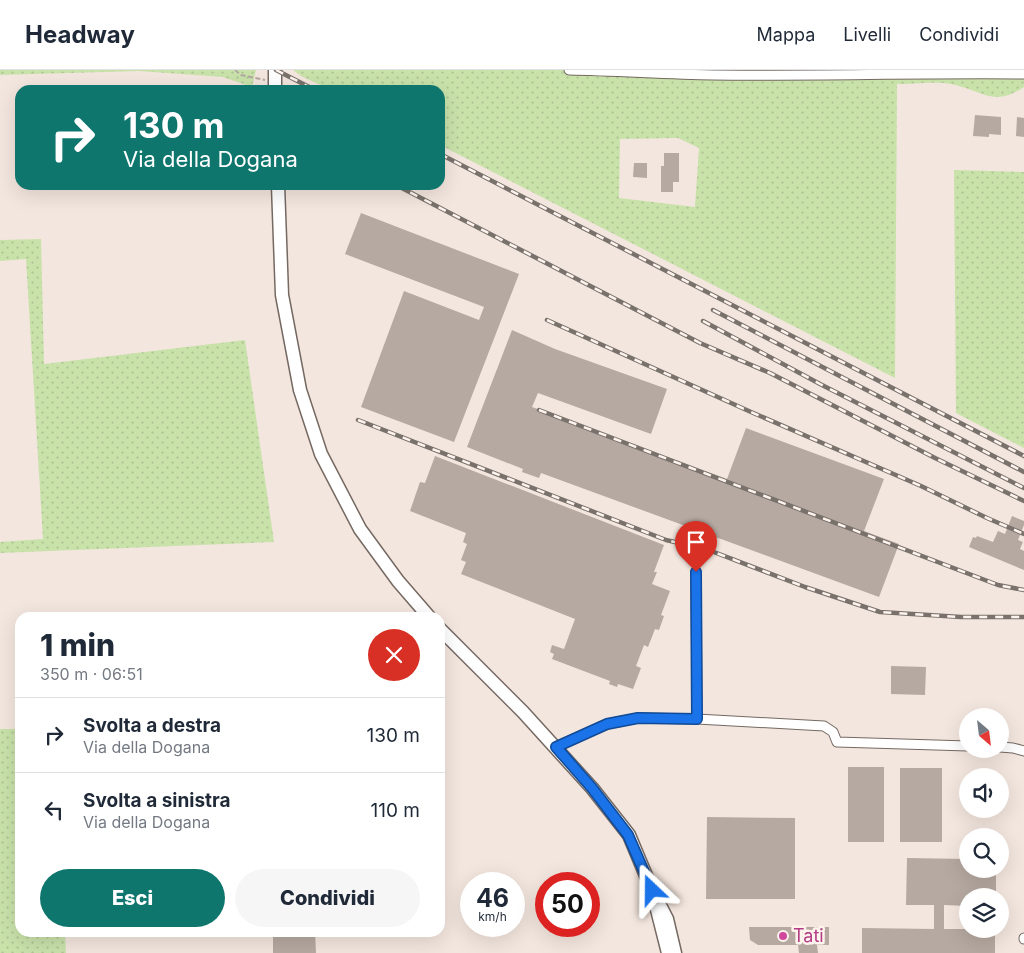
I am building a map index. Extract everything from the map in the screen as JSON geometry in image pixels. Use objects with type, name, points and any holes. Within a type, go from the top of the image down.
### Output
[{"type":"main road","points":[[278,190],[282,295],[300,390],[321,454],[360,528],[398,581],[425,612]]},
{"type":"main road","points":[[445,634],[556,747],[592,788],[628,835],[667,919],[676,953]]},
{"type":"main road","points":[[652,890],[668,953]]},
{"type":"street","points":[[569,70],[848,76],[936,73],[1024,74]]},
{"type":"street","points":[[696,572],[697,719]]},
{"type":"street","points":[[556,747],[607,724],[638,718],[697,719],[824,726],[833,732],[837,742],[959,746]]},
{"type":"street","points":[[1009,748],[1024,751]]},
{"type":"path","points":[[235,70],[241,75],[271,75]]},
{"type":"green space","points":[[0,70],[256,70],[252,85],[246,85],[223,77],[139,71],[0,75]]},
{"type":"green space","points":[[293,70],[1024,70],[1024,87],[1013,93],[995,97],[945,83],[897,84],[895,378],[445,148],[445,85],[320,85]],"holes":[[[678,138],[699,148],[695,207],[619,198],[620,139]]]},
{"type":"green space","points":[[954,170],[1024,172],[1024,448],[956,413]]},
{"type":"green space","points":[[41,239],[44,364],[245,340],[274,542],[0,553],[0,542],[43,539],[26,259],[0,261],[0,240]]},
{"type":"green space","points":[[0,729],[15,729],[15,937],[65,937],[66,953],[0,953]]},
{"type":"building","points":[[975,115],[1001,117],[1001,135],[989,134],[989,137],[973,136]]},
{"type":"building","points":[[1017,117],[1024,118],[1024,137],[1016,136]]},
{"type":"building","points":[[664,153],[679,153],[679,182],[673,182],[673,192],[661,192],[661,166],[664,166]]},
{"type":"building","points":[[634,163],[647,163],[647,178],[633,177]]},
{"type":"building","points":[[361,213],[519,274],[454,442],[361,407],[404,291],[479,320],[484,307],[345,254]]},
{"type":"building","points":[[512,330],[555,349],[667,389],[651,434],[538,393],[532,407],[727,479],[746,428],[884,479],[864,531],[899,544],[879,597],[541,473],[539,478],[522,472],[523,469],[467,447]]},
{"type":"building","points":[[435,456],[664,545],[654,572],[657,572],[652,584],[670,591],[661,615],[664,616],[659,630],[655,629],[648,647],[644,645],[636,666],[641,668],[633,689],[618,684],[617,687],[609,684],[610,681],[552,659],[554,654],[550,652],[552,645],[564,649],[575,619],[461,574],[466,562],[461,560],[467,544],[463,542],[466,533],[410,511],[420,482],[425,483]]},
{"type":"building","points":[[1012,516],[1024,521],[1018,540],[1023,542],[1020,549],[1024,551],[1024,570],[969,547],[973,537],[976,538],[977,536],[993,542],[998,531],[1005,534]]},
{"type":"building","points":[[891,666],[926,667],[925,695],[891,694]]},
{"type":"building","points":[[848,767],[884,767],[884,842],[848,842]]},
{"type":"building","points":[[900,768],[942,768],[942,842],[900,842]]},
{"type":"building","points":[[707,817],[795,818],[795,899],[706,899]]},
{"type":"building","points":[[907,858],[959,859],[959,878],[996,878],[996,888],[959,888],[959,906],[944,905],[944,929],[959,929],[959,938],[995,938],[995,953],[862,953],[862,928],[934,929],[934,905],[906,905]]},
{"type":"building","points":[[749,927],[829,927],[829,945],[817,945],[818,953],[799,953],[798,945],[758,945],[750,940]]},
{"type":"building","points":[[273,937],[315,937],[316,953],[273,953]]},
{"type":"railway","points":[[276,70],[305,85]]},
{"type":"railway","points":[[445,157],[1024,456]]},
{"type":"railway","points":[[406,190],[700,343],[770,373],[935,458],[1024,501]]},
{"type":"railway","points":[[713,310],[1024,472]]},
{"type":"railway","points":[[547,320],[921,486],[1024,534]]},
{"type":"railway","points":[[703,321],[820,384],[1024,488]]},
{"type":"railway","points":[[539,410],[998,585],[1024,590]]},
{"type":"railway","points":[[358,420],[666,540],[706,549],[805,587],[880,612],[961,617],[1024,617]]},
{"type":"place","name":"Tati","points":[[783,936]]},
{"type":"route","points":[[652,890],[628,835],[592,788],[556,747],[581,734],[607,724],[638,718],[697,719],[696,572]]}]
